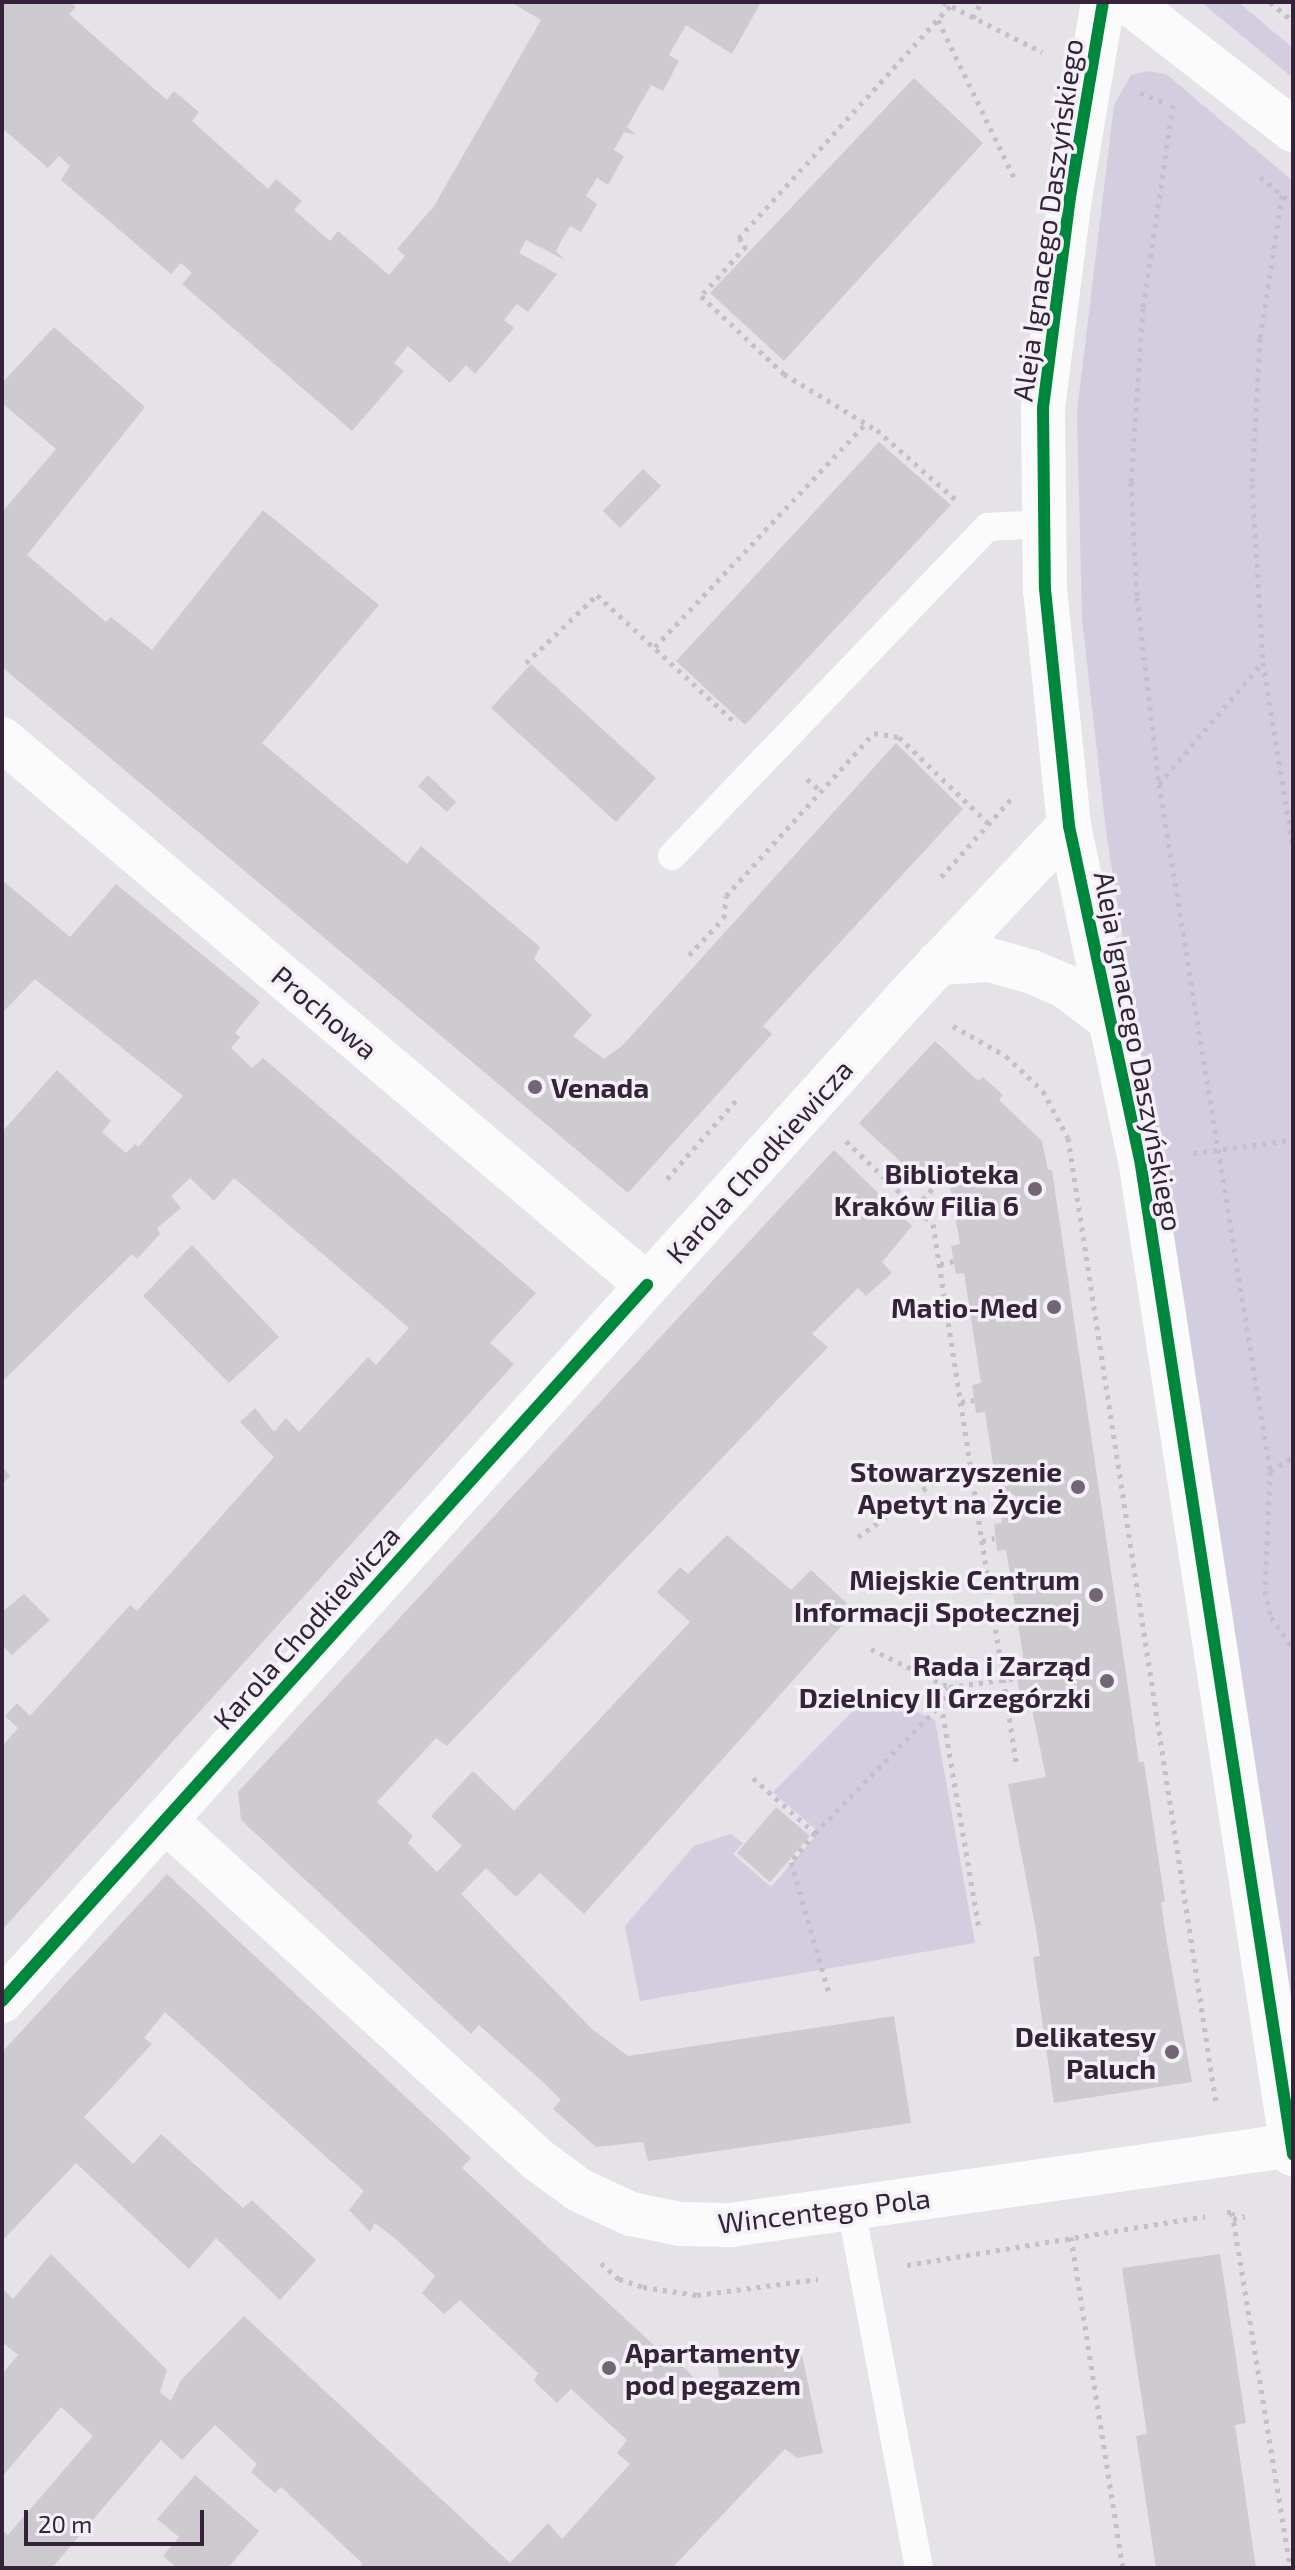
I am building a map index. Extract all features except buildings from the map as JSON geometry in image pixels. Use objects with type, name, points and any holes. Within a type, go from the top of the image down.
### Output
[{"type":"street","name":"Aleja Ignacego Daszyńskiego","points":[[1103,2],[1052,319],[1043,408],[1043,524],[1069,826],[1107,1018],[1140,1159],[1293,2148]]},
{"type":"street","points":[[1128,2],[1293,130]]},
{"type":"street","name":"Prochowa","points":[[2,739],[647,1285]]},
{"type":"street","name":"Karola Chodkiewicza","points":[[2,2001],[938,963],[1069,826]]},
{"type":"street","points":[[938,963],[990,960],[1032,972],[1065,986],[1107,1018]]},
{"type":"street","name":"Wincentego Pola","points":[[165,1820],[537,2159],[579,2190],[631,2214],[680,2224],[731,2225],[1293,2148]]},
{"type":"lane","points":[[672,856],[988,527],[1043,524]]},
{"type":"lane","points":[[851,2208],[919,2568]]},
{"type":"path","points":[[973,18],[981,2]]},
{"type":"path","points":[[1270,2],[1293,21]]},
{"type":"path","points":[[950,6],[739,238],[746,246],[701,296],[784,374],[866,423],[988,527]]},
{"type":"path","points":[[938,20],[1017,183]]},
{"type":"path","points":[[1173,104],[1143,308],[1131,482],[1137,597],[1159,784],[1270,1471],[1265,1591],[1271,1617],[1293,1648]]},
{"type":"path","points":[[1282,195],[1260,338],[1252,484],[1263,662],[1293,849]]},
{"type":"path","points":[[655,647],[866,423]]},
{"type":"path","points":[[526,663],[597,595],[770,755]]},
{"type":"path","points":[[1159,784],[1263,662]]},
{"type":"path","points":[[689,955],[724,918],[726,896],[874,733],[899,737],[989,824]]},
{"type":"path","points":[[940,1021],[1006,1056],[1043,1091],[1068,1138],[1213,2088],[1226,2086]]},
{"type":"path","points":[[849,1144],[933,1224],[1017,1768]]},
{"type":"path","points":[[916,1207],[937,1184],[924,1172]]},
{"type":"path","points":[[940,1264],[954,1261]]},
{"type":"path","points":[[961,1402],[974,1400]]},
{"type":"path","points":[[1270,1471],[1293,1457]]},
{"type":"path","points":[[858,1537],[934,1482],[972,1475]]},
{"type":"path","points":[[982,1541],[995,1538]]},
{"type":"path","points":[[871,1649],[949,1687],[1017,1678]]},
{"type":"path","points":[[830,1996],[791,1862],[815,1833],[941,1704],[949,1687]]},
{"type":"path","points":[[941,1704],[979,1928]]},
{"type":"path","points":[[753,1778],[815,1833]]},
{"type":"path","points":[[1060,2180],[1123,2568]]},
{"type":"path","points":[[1233,2219],[1245,2216]]},
{"type":"shaded area","points":[[1201,2],[1238,2],[1293,48],[1293,78]]},
{"type":"shaded area","points":[[1148,71],[1166,74],[1293,181],[1293,2015],[1106,831],[1082,619],[1077,412],[1114,105],[1131,75]]},
{"type":"shaded area","points":[[872,1692],[935,1720],[975,1943],[640,2001],[625,1926],[694,1846],[731,1834],[743,1843],[733,1854],[771,1887],[819,1832],[773,1792]]},
{"type":"cycle path","points":[[1103,2],[1070,197],[1043,408],[1045,589],[1069,826],[1140,1159],[1293,2154]]},
{"type":"cycle path","points":[[2,2001],[647,1285]]},
{"type":"place","name":"Venada","points":[[535,1087]]},
{"type":"place","name":"Biblioteka Kraków Filia 6","points":[[1035,1189]]},
{"type":"place","name":"Matio-Med","points":[[1054,1307]]},
{"type":"place","name":"Stowarzyszenie Apetyt na Życie","points":[[1078,1487]]},
{"type":"place","name":"Miejskie Centrum Informacji Społecznej","points":[[1096,1595]]},
{"type":"place","name":"Rada i Zarząd Dzielnicy II Grzegórzki","points":[[1107,1681]]},
{"type":"place","name":"Delikatesy Paluch","points":[[1172,2052]]},
{"type":"place","name":"Apartamenty pod pegazem","points":[[609,2368]]}]
